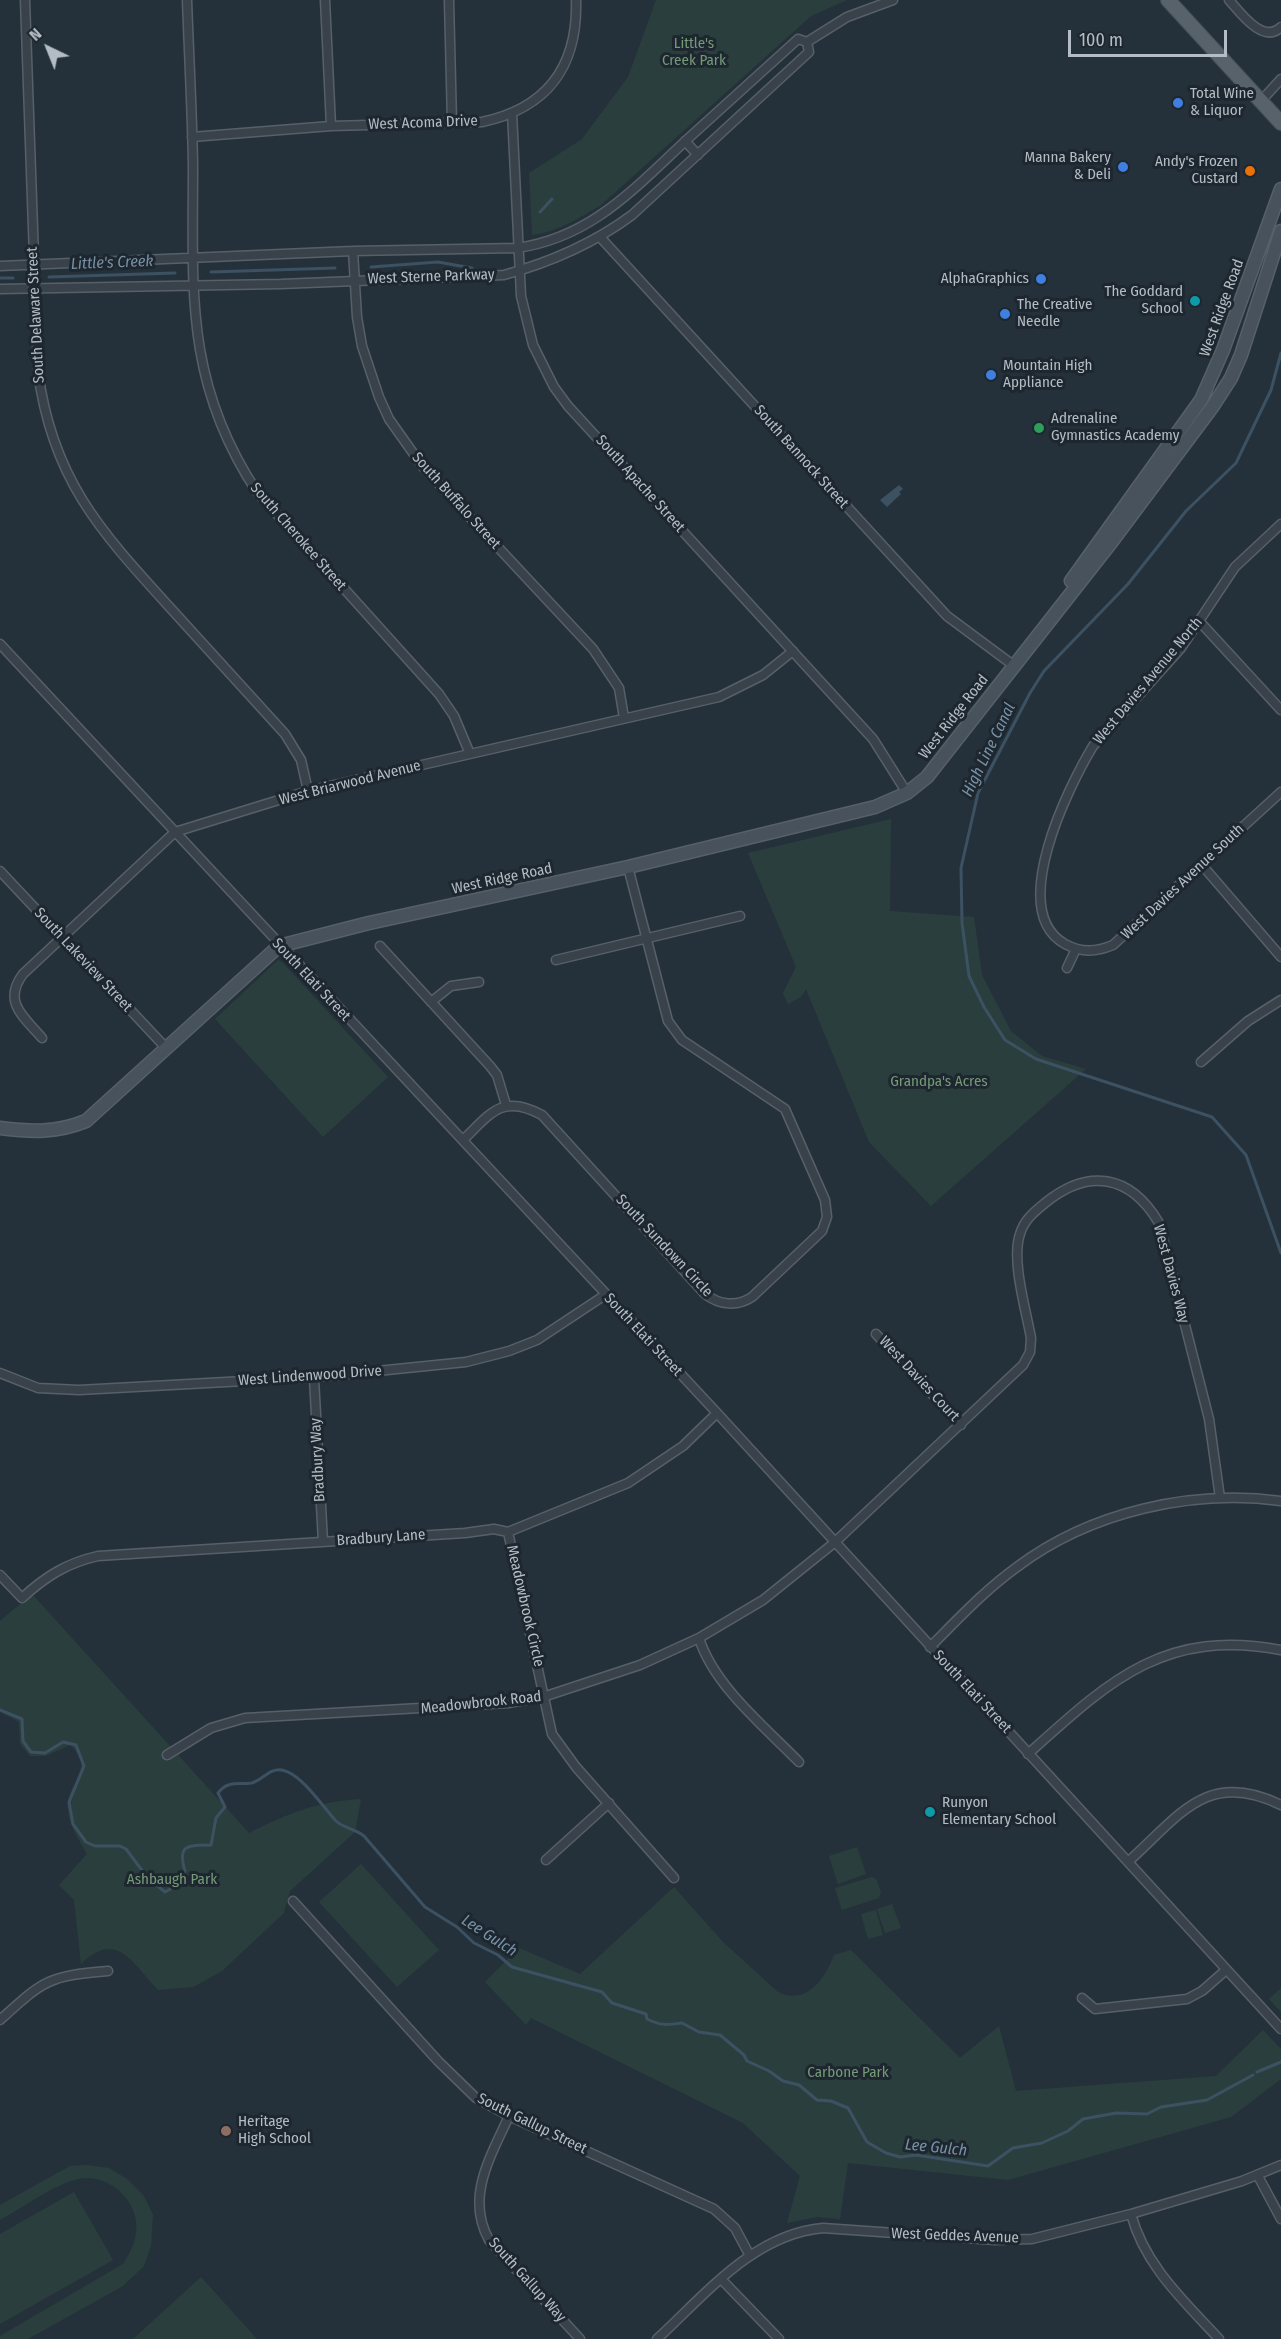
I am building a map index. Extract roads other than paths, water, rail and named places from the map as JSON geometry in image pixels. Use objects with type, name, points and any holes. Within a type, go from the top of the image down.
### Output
[{"type":"main road","points":[[1168,0],[1281,123]]},
{"type":"street","name":"South Delaware Street","points":[[25,0],[34,288],[41,392],[56,448],[73,487],[110,542],[285,734],[300,760],[308,791]]},
{"type":"street","name":"South Cherokee Street","points":[[187,0],[197,332],[206,386],[224,437],[239,465],[270,509],[439,694],[454,716],[470,754]]},
{"type":"street","points":[[325,0],[331,126]]},
{"type":"street","points":[[449,0],[452,123]]},
{"type":"street","name":"West Acoma Drive","points":[[192,137],[331,126],[482,122],[512,113],[537,99],[552,86],[566,64],[575,33],[576,0]]},
{"type":"street","name":"West Sterne Parkway","points":[[807,42],[847,17],[893,0]]},
{"type":"street","points":[[1229,0],[1253,25],[1266,33],[1278,31],[1281,27]]},
{"type":"street","name":"West Sterne Parkway","points":[[0,266],[353,251],[518,248],[566,236],[602,216],[798,39],[807,42]]},
{"type":"street","name":"West Sterne Parkway","points":[[0,289],[194,286],[504,275],[520,271],[574,251],[600,237],[632,215],[809,52],[807,42]]},
{"type":"street","points":[[1261,101],[1281,78]]},
{"type":"street","name":"South Apache Street","points":[[512,113],[518,248],[525,319],[533,345],[554,387],[568,406],[873,739],[907,793]]},
{"type":"street","points":[[685,141],[698,155]]},
{"type":"street","name":"West Ridge Road","points":[[1013,665],[1200,400],[1223,350],[1281,189]]},
{"type":"street","name":"West Ridge Road","points":[[0,1128],[38,1132],[65,1130],[86,1121],[279,946],[381,921],[628,867],[875,807],[907,793],[927,777],[1120,531],[1231,378],[1281,231]]},
{"type":"street","name":"South Bannock Street","points":[[600,237],[946,616],[1013,665]]},
{"type":"street","name":"South Buffalo Street","points":[[353,251],[362,346],[389,419],[423,467],[592,649],[619,688],[624,718]]},
{"type":"street","name":"West Davies Avenue North","points":[[1076,949],[1052,934],[1042,906],[1044,866],[1059,811],[1069,787],[1093,746],[1166,665],[1200,622],[1235,567],[1281,525]]},
{"type":"street","points":[[1200,622],[1281,710]]},
{"type":"street","name":"South Elati Street","points":[[0,644],[279,946],[717,1413],[1281,2029]]},
{"type":"street","name":"West Briarwood Avenue","points":[[42,1038],[16,1007],[13,998],[14,985],[175,832],[308,791],[726,694],[763,675],[793,651]]},
{"type":"street","name":"West Davies Avenue South","points":[[1076,949],[1100,951],[1122,939],[1281,792]]},
{"type":"street","points":[[1202,865],[1281,957]]},
{"type":"street","name":"South Sundown Circle","points":[[506,1105],[519,1106],[542,1115],[705,1294],[718,1302],[733,1304],[748,1300],[817,1238],[825,1225],[827,1210],[791,1118],[776,1100],[682,1040],[672,1029],[628,867]]},
{"type":"street","name":"South Lakeview Street","points":[[0,871],[167,1049]]},
{"type":"street","points":[[556,960],[740,916]]},
{"type":"street","points":[[380,946],[497,1075],[506,1105],[491,1113],[462,1140]]},
{"type":"street","points":[[1067,968],[1076,949]]},
{"type":"street","points":[[431,1002],[451,987],[480,982]]},
{"type":"street","points":[[1201,1062],[1248,1020],[1281,1000]]},
{"type":"street","name":"West Davies Way","points":[[834,1543],[1018,1371],[1030,1352],[1031,1338],[1017,1256],[1019,1235],[1035,1210],[1066,1187],[1088,1181],[1110,1182],[1132,1192],[1144,1201],[1159,1223],[1209,1419],[1220,1498]]},
{"type":"street","name":"West Lindenwood Drive","points":[[0,1373],[29,1386],[60,1390],[314,1377],[459,1363],[496,1355],[547,1334],[605,1295]]},
{"type":"street","name":"West Davies Court","points":[[876,1334],[961,1425]]},
{"type":"street","name":"Bradbury Way","points":[[314,1377],[323,1542]]},
{"type":"street","name":"Bradbury Lane","points":[[0,1575],[22,1598],[40,1581],[66,1565],[98,1556],[465,1533],[494,1529],[508,1532],[573,1508],[628,1483],[683,1446],[717,1413]]},
{"type":"street","points":[[930,1647],[993,1585],[1019,1565],[1057,1542],[1136,1511],[1161,1504],[1220,1498],[1281,1501]]},
{"type":"street","name":"Meadowbrook Circle","points":[[508,1532],[546,1696],[552,1734],[576,1767],[674,1878]]},
{"type":"street","name":"Meadowbrook Road","points":[[167,1755],[211,1728],[245,1718],[508,1703],[546,1696],[640,1665],[699,1638],[763,1600],[834,1543]]},
{"type":"street","points":[[699,1638],[708,1660],[723,1682],[799,1762]]},
{"type":"street","points":[[1029,1754],[1095,1694],[1138,1667],[1179,1652],[1202,1648],[1249,1646],[1281,1650]]},
{"type":"street","points":[[1129,1862],[1189,1806],[1208,1796],[1238,1790],[1261,1795],[1281,1805]]},
{"type":"street","points":[[546,1860],[609,1803]]},
{"type":"street","name":"South Gallup Street","points":[[292,1900],[476,2098],[509,2116],[714,2209],[735,2228],[749,2254]]},
{"type":"street","points":[[1082,1998],[1095,2009],[1178,2001],[1195,1996],[1226,1970]]},
{"type":"street","points":[[0,2020],[48,1980],[62,1975],[108,1971]]},
{"type":"street","name":"South Gallup Way","points":[[509,2116],[482,2176],[478,2194],[480,2220],[489,2240],[580,2339]]},
{"type":"street","name":"West Geddes Avenue","points":[[657,2339],[749,2254],[782,2236],[800,2230],[823,2228],[1018,2240],[1131,2214],[1258,2176],[1281,2165]]},
{"type":"street","points":[[1258,2176],[1281,2219]]},
{"type":"street","points":[[1131,2214],[1140,2242],[1153,2266],[1219,2339]]},
{"type":"street","points":[[722,2280],[779,2339]]},
{"type":"water","points":[[899,485],[903,489],[899,492],[901,494],[887,507],[880,500]]},
{"type":"waterway","name":"Little's Creek","points":[[540,212],[552,199]]},
{"type":"waterway","name":"Little's Creek","points":[[371,267],[438,262],[472,268]]},
{"type":"waterway","name":"Little's Creek","points":[[211,272],[335,268]]},
{"type":"waterway","name":"Little's Creek","points":[[49,277],[175,273]]},
{"type":"waterway","name":"Little's Creek","points":[[0,278],[13,278]]},
{"type":"waterway","name":"High Line Canal","points":[[1281,353],[1271,390],[1236,463],[1186,511],[1128,584],[1044,671],[1030,693],[978,793],[961,868],[962,923],[969,976],[984,1007],[1005,1040],[1036,1059],[1212,1117],[1246,1155],[1281,1253]]},
{"type":"waterway","name":"Lee Gulch","points":[[0,1710],[22,1719],[23,1741],[31,1752],[45,1753],[63,1742],[76,1745],[84,1766],[69,1802],[73,1824],[86,1842],[95,1846],[120,1846],[126,1849],[147,1877],[165,1892],[176,1886],[185,1871],[183,1851],[190,1846],[211,1845],[216,1818],[225,1807],[218,1793],[226,1786],[252,1783],[270,1772],[282,1770],[304,1784],[336,1821],[364,1836],[425,1907],[457,1927],[474,1943],[498,1955],[512,1967],[602,1992],[612,2003],[646,2014],[647,2019],[656,2023],[682,2023],[699,2032],[720,2035],[744,2055],[747,2061],[769,2071],[783,2081],[799,2085],[817,2100],[831,2101],[848,2108],[867,2142],[886,2153],[900,2157],[916,2155],[988,2166],[1013,2148],[1042,2143],[1068,2131],[1083,2119],[1116,2113],[1147,2114],[1161,2107],[1207,2100],[1253,2075]]},
{"type":"waterway","name":"Lee Gulch","points":[[1257,2072],[1281,2062]]},
{"type":"place","name":"Total Wine & Liquor","points":[[1178,103]]},
{"type":"place","name":"Manna Bakery & Deli","points":[[1123,167]]},
{"type":"place","name":"Andy's Frozen Custard","points":[[1250,171]]},
{"type":"place","name":"AlphaGraphics","points":[[1041,279]]},
{"type":"place","name":"The Goddard School","points":[[1195,301]]},
{"type":"place","name":"The Creative Needle","points":[[1005,314]]},
{"type":"place","name":"Mountain High Appliance","points":[[991,375]]},
{"type":"place","name":"Adrenaline Gymnastics Academy","points":[[1039,428]]},
{"type":"place","name":"Runyon Elementary School","points":[[930,1812]]},
{"type":"place","name":"Heritage High School","points":[[226,2131]]},
{"type":"park label","name":"Little's Creek Park","points":[[694,52]]},
{"type":"park label","name":"Grandpa's Acres","points":[[939,1082]]},
{"type":"park label","name":"Ashbaugh Park","points":[[172,1880]]},
{"type":"park label","name":"Carbone Park","points":[[848,2073]]}]
